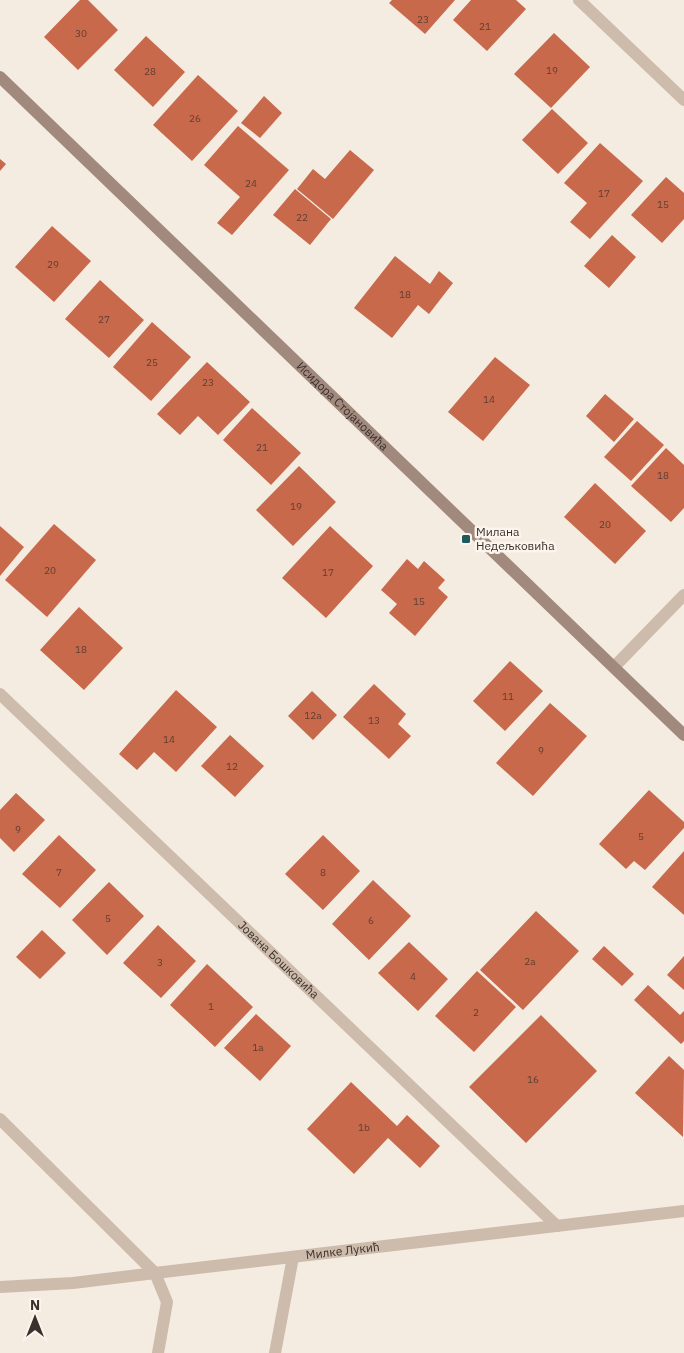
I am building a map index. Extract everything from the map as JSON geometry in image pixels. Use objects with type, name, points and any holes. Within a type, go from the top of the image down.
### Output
[{"type":"street","points":[[579,0],[684,100]]},
{"type":"street","name":"Исидора Стојановића","points":[[0,78],[684,734]]},
{"type":"street","points":[[614,668],[684,595]]},
{"type":"street","name":"Јована Бошковића","points":[[0,694],[557,1226]]},
{"type":"street","points":[[0,1119],[155,1273],[167,1302],[158,1353]]},
{"type":"street","name":"Милке Лукић","points":[[0,1286],[73,1283],[684,1211]]},
{"type":"street","points":[[275,1353],[293,1257]]},
{"type":"building","points":[[80,0],[88,0],[118,30],[78,70],[44,37]]},
{"type":"building","points":[[392,0],[455,0],[425,34],[389,3]]},
{"type":"building","points":[[471,0],[516,0],[526,9],[487,51],[453,20]]},
{"type":"building","points":[[554,33],[590,67],[551,108],[514,74]]},
{"type":"building","points":[[146,36],[185,72],[153,107],[114,70]]},
{"type":"building","points":[[198,75],[238,111],[192,161],[153,125]]},
{"type":"building","points":[[264,96],[282,113],[260,138],[241,123]]},
{"type":"building","points":[[552,109],[588,143],[558,174],[522,140]]},
{"type":"building","points":[[238,126],[289,170],[232,235],[217,223],[240,197],[204,165]]},
{"type":"building","points":[[600,143],[643,181],[590,239],[570,222],[587,203],[564,183]]},
{"type":"building","points":[[350,150],[374,170],[333,219],[297,189],[313,169],[325,179]]},
{"type":"building","points":[[0,159],[6,164],[0,171]]},
{"type":"building","points":[[666,177],[684,193],[684,219],[662,243],[631,215]]},
{"type":"building","points":[[295,189],[331,219],[310,245],[273,215]]},
{"type":"building","points":[[52,226],[91,261],[54,302],[15,267]]},
{"type":"building","points":[[612,235],[636,257],[609,288],[584,266]]},
{"type":"building","points":[[395,256],[430,284],[439,271],[453,283],[429,314],[418,305],[392,338],[354,308]]},
{"type":"building","points":[[100,280],[144,320],[109,358],[65,319]]},
{"type":"building","points":[[152,322],[191,357],[151,401],[113,367]]},
{"type":"building","points":[[495,357],[530,385],[483,441],[448,412]]},
{"type":"building","points":[[207,362],[250,402],[218,435],[198,416],[180,435],[157,414]]},
{"type":"building","points":[[605,394],[634,419],[614,442],[586,416]]},
{"type":"building","points":[[252,408],[301,453],[271,485],[223,440]]},
{"type":"building","points":[[637,421],[664,445],[631,481],[604,457]]},
{"type":"building","points":[[666,448],[684,465],[684,508],[671,522],[631,486]]},
{"type":"building","points":[[299,466],[336,502],[293,546],[256,510]]},
{"type":"building","points":[[595,483],[646,531],[615,564],[564,517]]},
{"type":"building","points":[[54,524],[96,560],[47,617],[5,580]]},
{"type":"building","points":[[0,526],[24,547],[0,576]]},
{"type":"building","points":[[330,526],[373,566],[326,618],[282,578]]},
{"type":"building","points":[[407,559],[418,569],[424,561],[445,580],[438,588],[448,597],[415,636],[389,613],[397,604],[381,590]]},
{"type":"building","points":[[79,607],[123,648],[84,690],[40,650]]},
{"type":"building","points":[[510,661],[543,691],[505,731],[473,701]]},
{"type":"building","points":[[374,684],[406,714],[398,724],[411,736],[389,759],[343,717]]},
{"type":"building","points":[[176,690],[217,727],[176,772],[154,752],[137,770],[119,754]]},
{"type":"building","points":[[312,691],[337,715],[313,740],[288,716]]},
{"type":"building","points":[[550,703],[587,736],[533,796],[496,763]]},
{"type":"building","points":[[230,735],[264,766],[235,797],[201,766]]},
{"type":"building","points":[[649,790],[684,822],[684,828],[645,870],[634,861],[626,869],[599,844]]},
{"type":"building","points":[[16,793],[45,820],[14,852],[0,838],[0,810]]},
{"type":"building","points":[[59,835],[96,870],[60,908],[22,874]]},
{"type":"building","points":[[323,835],[360,871],[323,910],[285,874]]},
{"type":"building","points":[[684,851],[684,915],[652,887]]},
{"type":"building","points":[[373,880],[411,916],[369,960],[332,924]]},
{"type":"building","points":[[109,882],[144,916],[107,955],[72,920]]},
{"type":"building","points":[[536,911],[579,951],[523,1010],[480,970]]},
{"type":"building","points":[[158,925],[196,961],[161,998],[123,963]]},
{"type":"building","points":[[42,930],[66,953],[40,979],[16,957]]},
{"type":"building","points":[[409,942],[448,979],[418,1011],[378,973]]},
{"type":"building","points":[[604,946],[634,974],[622,986],[592,959]]},
{"type":"building","points":[[684,956],[684,990],[667,975]]},
{"type":"building","points":[[207,964],[253,1007],[215,1047],[170,1005]]},
{"type":"building","points":[[477,971],[516,1007],[474,1052],[435,1016]]},
{"type":"building","points":[[648,985],[680,1015],[684,1011],[684,1041],[681,1044],[634,1000]]},
{"type":"building","points":[[256,1014],[291,1046],[260,1081],[224,1048]]},
{"type":"building","points":[[541,1015],[597,1071],[526,1143],[469,1087]]},
{"type":"building","points":[[669,1056],[684,1070],[683,1137],[635,1093]]},
{"type":"building","points":[[351,1082],[397,1126],[407,1115],[440,1146],[420,1168],[388,1138],[354,1174],[307,1129]]},
{"type":"place","name":"Милана Недељковића","points":[[466,539]]}]
